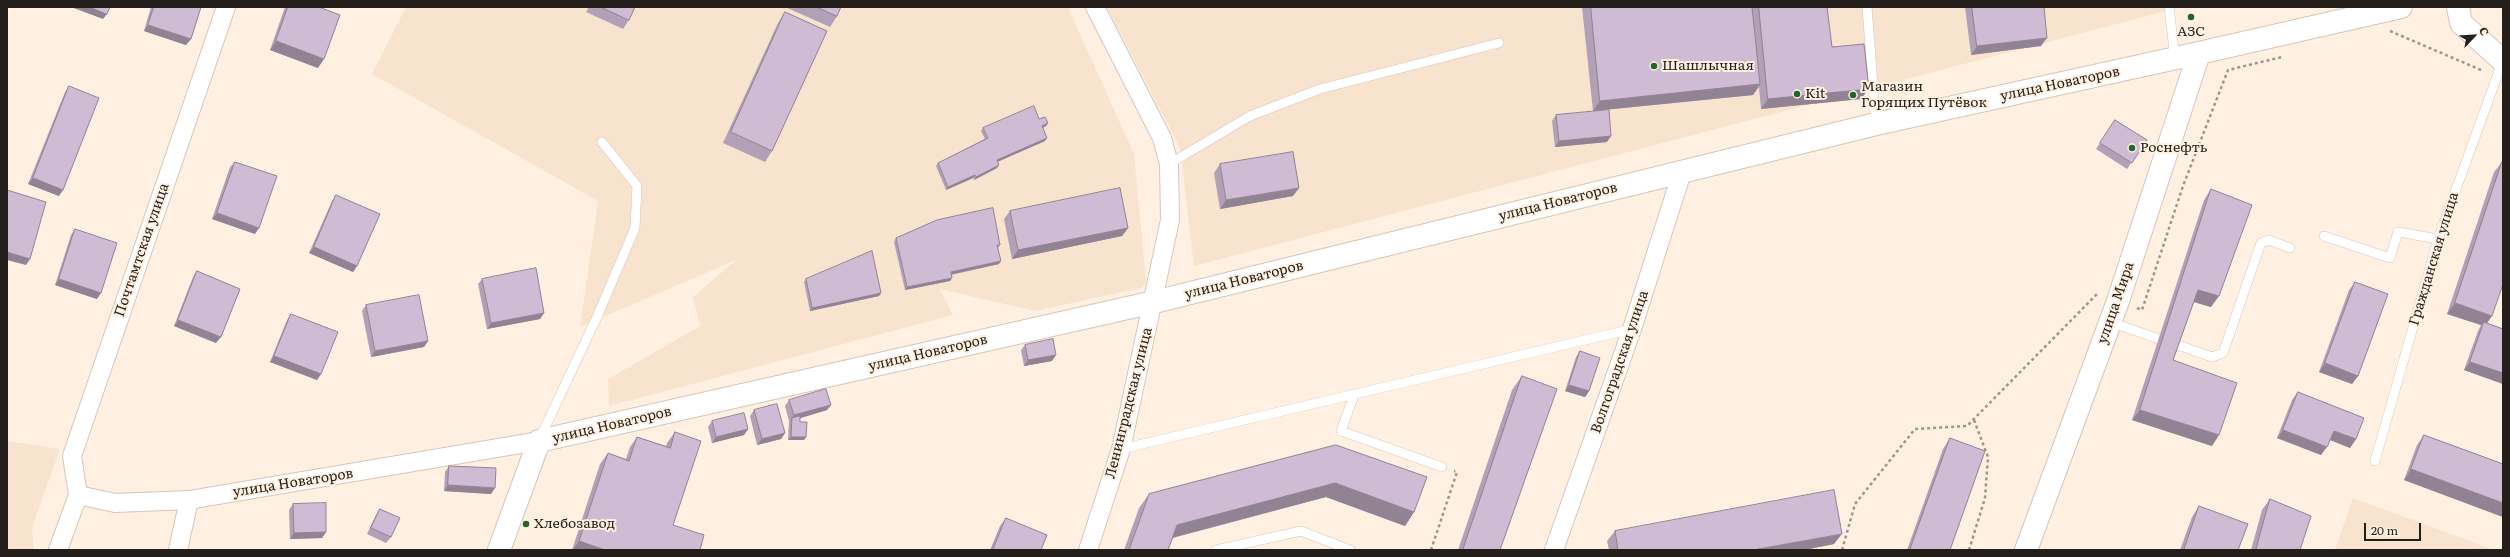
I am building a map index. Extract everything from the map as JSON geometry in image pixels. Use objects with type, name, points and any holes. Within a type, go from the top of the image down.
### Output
[{"type":"street","name":"Почтамтская улица","points":[[78,495],[72,456],[226,7]]},
{"type":"street","name":"Ленинградская улица","points":[[1088,550],[1121,449],[1154,302],[1170,220],[1169,164],[1162,138],[1095,7]]},
{"type":"street","name":"улица Новаторов","points":[[78,495],[114,502],[189,500],[539,441],[1154,302],[1876,124],[2401,7]]},
{"type":"street","points":[[2458,7],[2461,23],[2503,61]]},
{"type":"street","name":"улица Мира","points":[[2026,550],[2110,322],[2199,53]]},
{"type":"street","name":"Волгоградская улица","points":[[1554,550],[1632,329],[1682,172]]},
{"type":"street","points":[[499,550],[539,441]]},
{"type":"street","points":[[58,550],[78,495]]},
{"type":"street","points":[[178,550],[189,500]]},
{"type":"lane","points":[[1867,7],[1876,124]]},
{"type":"lane","points":[[2169,7],[2175,58]]},
{"type":"lane","points":[[1169,164],[1250,116],[1320,89],[1499,42]]},
{"type":"lane","name":"Гражданская улица","points":[[2375,461],[2438,239],[2503,61]]},
{"type":"lane","points":[[539,441],[597,317],[635,228],[637,186],[602,142]]},
{"type":"lane","points":[[2324,236],[2390,258],[2398,232],[2438,239]]},
{"type":"lane","points":[[2175,344],[2212,357],[2223,353],[2261,243],[2269,240],[2290,248]]},
{"type":"lane","points":[[2110,322],[2159,339]]},
{"type":"lane","points":[[1121,449],[1632,329]]},
{"type":"lane","points":[[1354,395],[1341,431],[1442,467]]},
{"type":"lane","points":[[1216,550],[1301,531],[1350,550]]},
{"type":"path","points":[[1969,550],[1986,498],[1988,457],[1974,420]]},
{"type":"path","points":[[1431,550],[1457,472],[1442,467]]},
{"type":"shaded area","points":[[406,7],[1068,7],[1134,154],[1146,281],[1141,288],[1035,311],[940,289],[953,315],[609,406],[608,379],[700,326],[693,297],[736,260],[580,327],[598,201],[372,74]]},
{"type":"shaded area","points":[[1107,7],[2181,7],[1194,266],[1180,148]]},
{"type":"shaded area","points":[[7,441],[60,449],[32,528],[34,550],[7,550]]},
{"type":"shaded area","points":[[2353,498],[2494,550],[2335,550]]},
{"type":"building","points":[[90,7],[110,7],[107,14]]},
{"type":"building","points":[[154,7],[201,7],[191,39],[148,25]]},
{"type":"building","points":[[288,7],[319,7],[340,15],[324,59],[276,41]]},
{"type":"building","points":[[601,7],[635,7],[629,20]]},
{"type":"building","points":[[817,7],[841,7],[837,16]]},
{"type":"building","points":[[1591,7],[1752,7],[1760,84],[1600,101]]},
{"type":"building","points":[[1759,7],[1827,7],[1832,47],[1864,44],[1869,89],[1768,99]]},
{"type":"building","points":[[1972,7],[2044,7],[2047,38],[1977,46]]},
{"type":"building","points":[[785,12],[827,31],[772,151],[731,132]]},
{"type":"building","points":[[69,86],[99,98],[63,190],[33,178]]},
{"type":"building","points":[[1034,106],[1039,119],[1045,117],[1048,123],[1042,126],[1047,138],[997,160],[999,165],[976,177],[975,175],[948,187],[938,163],[988,138],[983,128]]},
{"type":"building","points":[[1609,110],[1611,136],[1559,141],[1556,115]]},
{"type":"building","points":[[2115,120],[2147,140],[2132,163],[2100,143]]},
{"type":"building","points":[[1293,152],[1299,188],[1226,200],[1220,164]]},
{"type":"building","points":[[235,162],[277,176],[259,228],[217,213]]},
{"type":"building","points":[[2502,162],[2503,284],[2492,316],[2455,303]]},
{"type":"building","points":[[1120,188],[1128,228],[1018,250],[1010,211]]},
{"type":"building","points":[[2211,189],[2252,205],[2219,296],[2198,290],[2173,360],[2237,383],[2219,435],[2140,410]]},
{"type":"building","points":[[7,190],[46,202],[30,259],[7,252]]},
{"type":"building","points":[[336,195],[380,214],[357,266],[314,247]]},
{"type":"building","points":[[993,208],[1000,245],[997,245],[1001,261],[951,272],[952,278],[907,287],[896,238],[937,220]]},
{"type":"building","points":[[75,229],[117,243],[101,293],[59,279]]},
{"type":"building","points":[[872,251],[881,293],[812,308],[806,279]]},
{"type":"building","points":[[536,268],[544,313],[491,323],[482,279]]},
{"type":"building","points":[[197,271],[240,289],[221,337],[178,320]]},
{"type":"building","points":[[2355,282],[2388,294],[2358,376],[2325,363]]},
{"type":"building","points":[[419,295],[428,341],[375,351],[366,305]]},
{"type":"building","points":[[291,314],[338,332],[321,374],[274,356]]},
{"type":"building","points":[[2484,322],[2503,329],[2503,373],[2470,362]]},
{"type":"building","points":[[1053,339],[1056,355],[1028,360],[1025,345]]},
{"type":"building","points":[[1580,351],[1600,358],[1589,391],[1569,385]]},
{"type":"building","points":[[1522,376],[1557,389],[1500,550],[1463,550]]},
{"type":"building","points":[[826,389],[831,405],[794,415],[789,400]]},
{"type":"building","points":[[2298,392],[2364,418],[2356,439],[2334,431],[2327,447],[2283,430]]},
{"type":"building","points":[[777,404],[785,433],[762,439],[754,410]]},
{"type":"building","points":[[744,413],[748,429],[716,437],[712,421]]},
{"type":"building","points":[[800,416],[800,422],[807,422],[806,437],[791,437],[792,418]]},
{"type":"building","points":[[675,432],[701,441],[673,525],[704,535],[700,550],[605,550],[579,541],[608,453],[629,461],[637,437],[670,448]]},
{"type":"building","points":[[2424,435],[2503,464],[2503,503],[2411,469]]},
{"type":"building","points":[[1950,438],[1985,451],[1950,550],[1910,550]]},
{"type":"building","points":[[1336,445],[1427,477],[1414,512],[1335,483],[1177,525],[1168,550],[1129,550],[1149,494]]},
{"type":"building","points":[[449,466],[496,468],[495,488],[448,485]]},
{"type":"building","points":[[1834,490],[1842,534],[1753,550],[1618,550],[1615,531]]},
{"type":"building","points":[[2270,499],[2311,516],[2300,550],[2256,550]]},
{"type":"building","points":[[326,503],[326,532],[294,533],[293,504]]},
{"type":"building","points":[[2199,506],[2248,524],[2238,550],[2184,550]]},
{"type":"building","points":[[380,509],[400,518],[391,537],[371,528]]},
{"type":"building","points":[[1006,518],[1047,535],[1041,550],[993,550]]},
{"type":"place","name":"АЗС","points":[[2191,17]]},
{"type":"place","name":"Шашлычная","points":[[1654,66]]},
{"type":"place","name":"Kit","points":[[1797,94]]},
{"type":"place","name":"Магазин Горящих Путёвок","points":[[1853,95]]},
{"type":"place","name":"Роснефть","points":[[2132,148]]},
{"type":"place","name":"Хлебозавод","points":[[526,524]]}]
